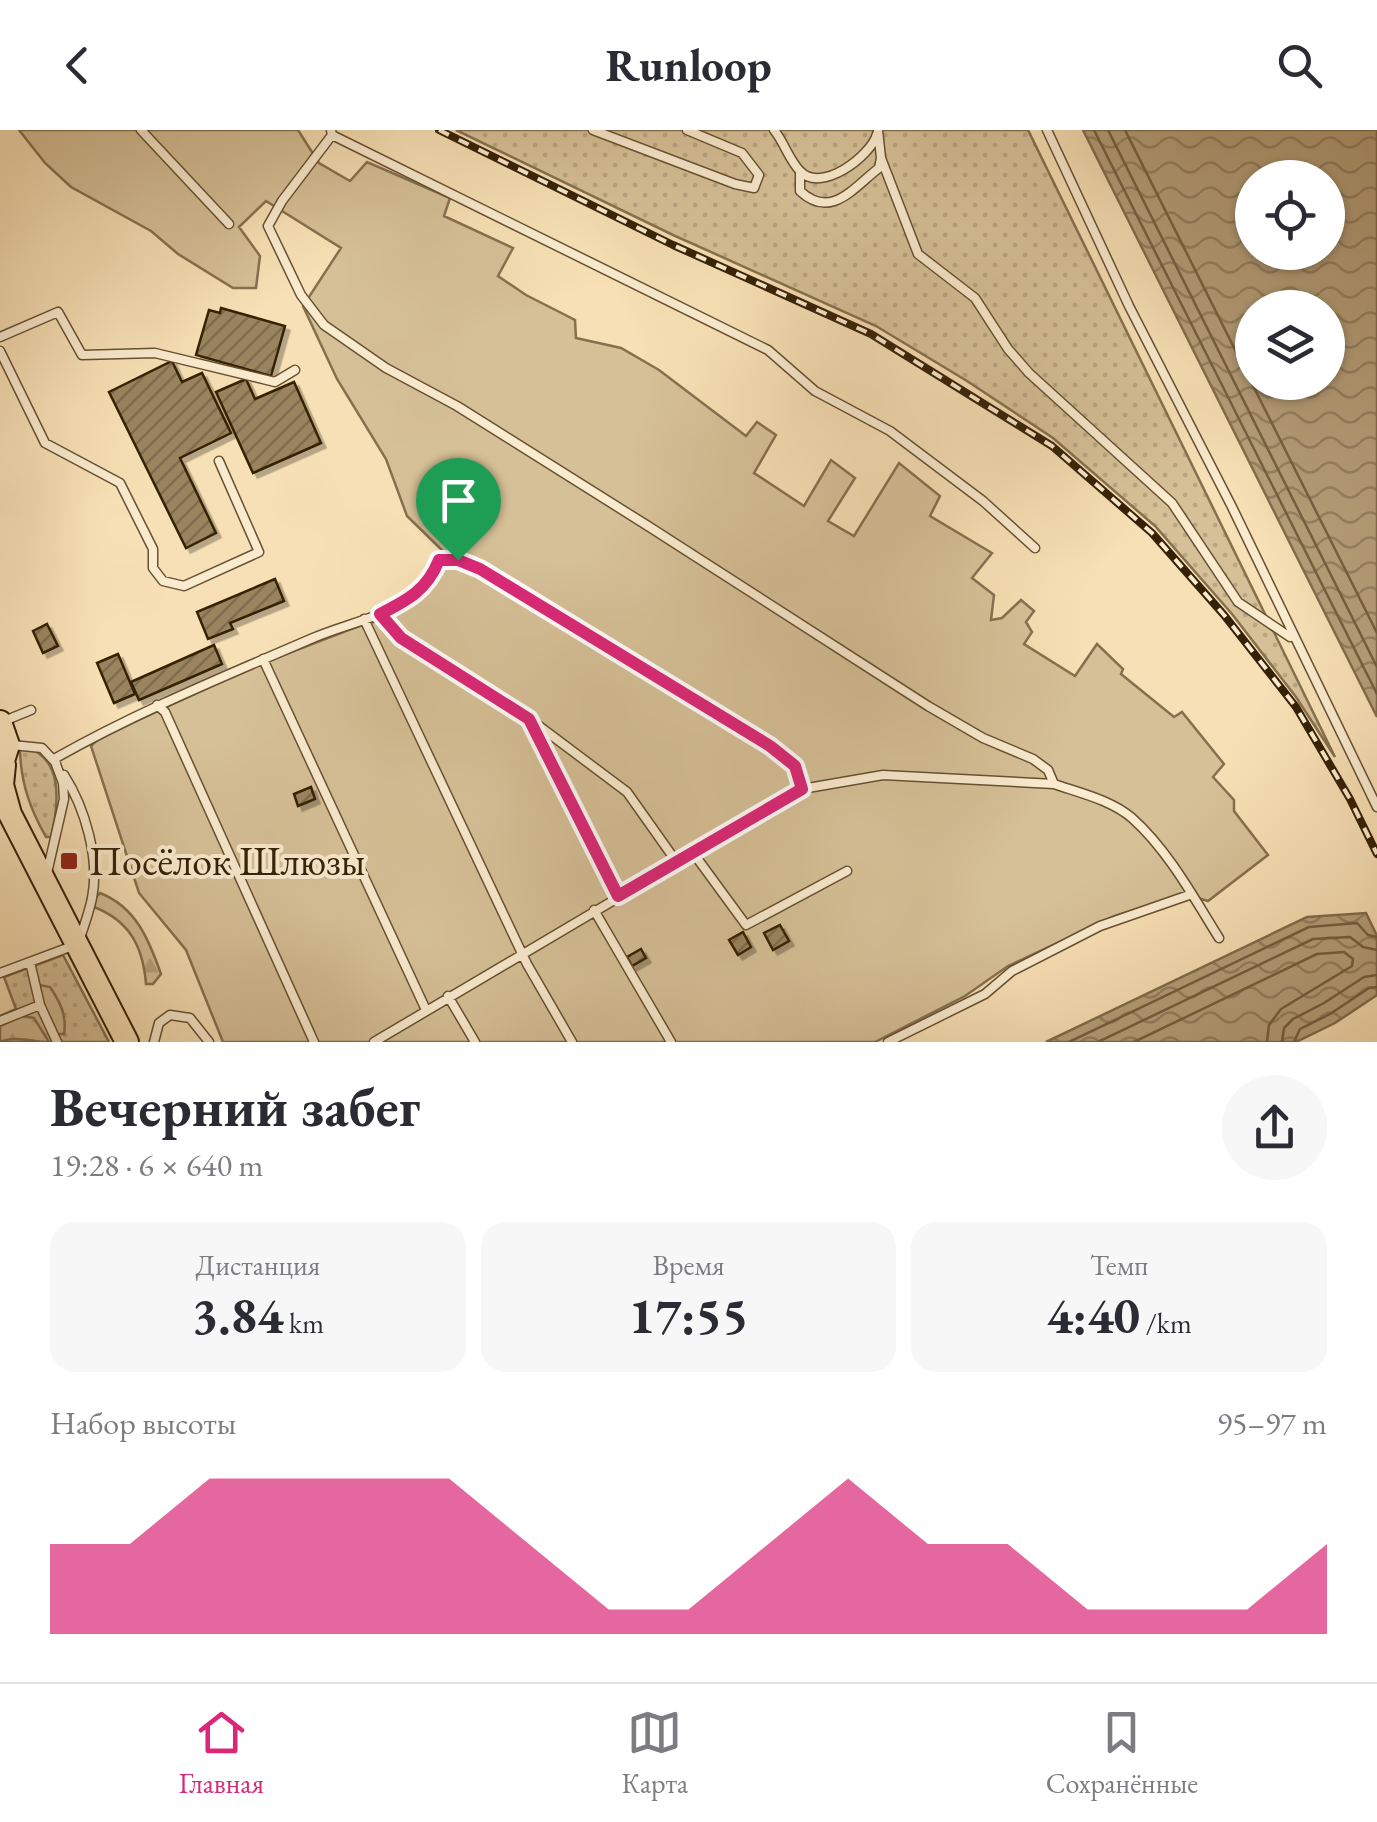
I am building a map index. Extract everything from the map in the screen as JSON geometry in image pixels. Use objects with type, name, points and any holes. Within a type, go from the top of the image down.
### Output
[{"type":"main road","points":[[2,745],[2,785],[10,814],[127,1042]]},
{"type":"main road","points":[[0,822],[40,873]]},
{"type":"lane","points":[[141,130],[228,224]]},
{"type":"lane","points":[[593,130],[754,188],[760,175],[742,153],[687,130]]},
{"type":"lane","points":[[774,130],[800,172],[812,178],[827,177],[850,165],[874,144],[878,130]]},
{"type":"lane","points":[[878,130],[881,158],[918,254],[976,298],[1028,373],[1172,503],[1238,602],[1294,640]]},
{"type":"lane","points":[[1047,130],[1129,306],[1377,807]]},
{"type":"lane","points":[[1035,548],[983,501],[890,431],[815,391],[768,350],[332,132],[268,226],[301,295],[324,325],[386,368],[456,406],[752,591],[928,706],[983,738],[1033,759],[1048,770],[1054,784]]},
{"type":"lane","points":[[800,172],[800,192],[817,205],[830,205],[879,168],[881,158]]},
{"type":"lane","points":[[0,336],[58,312],[82,356],[156,353],[266,382],[275,382],[295,370]]},
{"type":"lane","points":[[0,351],[45,444],[120,483],[153,549],[152,568],[163,581],[184,586],[259,552],[219,462]]},
{"type":"lane","points":[[54,759],[157,705],[380,614],[416,596],[432,578],[439,560],[458,560],[497,579],[770,746],[795,766],[802,789]]},
{"type":"lane","points":[[380,614],[401,638],[529,719],[627,792],[678,864]]},
{"type":"lane","points":[[364,619],[523,952],[572,1042]]},
{"type":"lane","points":[[263,660],[426,1010]]},
{"type":"lane","points":[[157,705],[165,712],[314,1042]]},
{"type":"lane","points":[[2,745],[31,710]]},
{"type":"lane","points":[[529,719],[618,896]]},
{"type":"lane","points":[[0,973],[78,944],[93,896],[93,850],[71,786],[42,748],[2,745]]},
{"type":"lane","points":[[40,873],[64,799],[54,759]]},
{"type":"lane","points":[[374,1042],[802,789],[882,776],[1054,784],[1098,799],[1131,817],[1192,894],[1219,938]]},
{"type":"lane","points":[[694,854],[746,925],[848,871]]},
{"type":"lane","points":[[888,1042],[986,994],[1012,970],[1100,926],[1192,894]]},
{"type":"lane","points":[[594,910],[670,1042]]},
{"type":"lane","points":[[30,962],[40,1005],[57,1042]]},
{"type":"lane","points":[[448,996],[475,1042]]},
{"type":"lane","points":[[0,1021],[40,1005]]},
{"type":"lane","points":[[154,1042],[159,1024],[170,1014],[190,1018],[210,1042]]},
{"type":"green space","points":[[19,130],[298,130],[319,163],[350,181],[367,162],[450,198],[444,216],[513,248],[498,276],[575,320],[576,338],[621,348],[659,370],[746,436],[757,422],[776,435],[754,473],[804,506],[831,460],[855,478],[828,521],[854,536],[899,463],[940,496],[930,516],[992,553],[972,578],[994,595],[991,620],[1002,618],[1021,600],[1034,611],[1026,622],[1032,632],[1024,644],[1075,676],[1097,644],[1123,669],[1121,674],[1174,717],[1182,712],[1224,764],[1213,777],[1234,800],[1234,811],[1268,855],[1208,901],[1184,894],[1115,916],[1008,966],[965,996],[875,1042],[223,1042],[186,950],[139,893],[91,746],[99,738],[255,666],[389,618],[424,595],[440,570],[450,565],[445,553],[407,516],[386,459],[337,379],[303,306],[341,248],[266,201],[239,227],[260,256],[256,288],[233,288],[178,254],[151,231],[71,187],[45,163]]},
{"type":"green space","points":[[456,130],[1028,130],[1335,757],[1296,697],[1232,614],[1155,526],[1053,438],[876,326],[673,235]]},
{"type":"green space","points":[[24,747],[46,760],[56,783],[51,837],[46,837],[27,796],[20,751]]},
{"type":"green space","points":[[100,893],[123,907],[140,926],[161,974],[153,984],[146,984],[142,958],[132,937],[117,920],[94,907]]},
{"type":"green space","points":[[63,955],[109,1042],[0,1042],[0,1016],[16,1009],[4,977]]},
{"type":"green space","points":[[40,985],[50,987],[60,1003],[64,1034],[56,1034],[39,995]]},
{"type":"green space","points":[[21,1016],[34,1018],[49,1042],[0,1042],[0,1026]]},
{"type":"water","points":[[1083,130],[1377,130],[1377,717]]},
{"type":"water","points":[[1366,913],[1377,936],[1377,995],[1335,1023],[1296,1042],[1046,1042],[1307,917]]},
{"type":"building","points":[[221,308],[285,326],[271,376],[196,355],[209,310],[220,313]]},
{"type":"building","points":[[172,361],[182,382],[202,373],[231,433],[180,458],[216,533],[186,548],[109,392]]},
{"type":"building","points":[[246,379],[255,399],[294,382],[321,443],[253,473],[216,392]]},
{"type":"building","points":[[275,579],[284,601],[230,623],[233,629],[208,639],[197,612]]},
{"type":"building","points":[[47,624],[58,646],[43,653],[33,631]]},
{"type":"building","points":[[214,645],[222,664],[139,700],[131,682]]},
{"type":"building","points":[[118,654],[135,694],[114,703],[97,663]]},
{"type":"building","points":[[311,787],[315,799],[298,806],[294,794]]},
{"type":"building","points":[[780,925],[789,941],[773,950],[764,933]]},
{"type":"building","points":[[743,932],[751,947],[738,955],[729,940]]},
{"type":"building","points":[[641,949],[646,958],[632,966],[627,957]]},
{"type":"railway","points":[[439,130],[673,245],[871,334],[1052,446],[1152,533],[1224,615],[1296,707],[1377,854]]},
{"type":"place","name":"Посёлок Шлюзы","points":[[69,861]]},
{"type":"route","points":[[439,560],[458,560],[480,569],[770,746],[795,766],[802,789],[618,896],[529,719],[401,638],[380,614],[416,596],[432,578],[439,560]]}]
